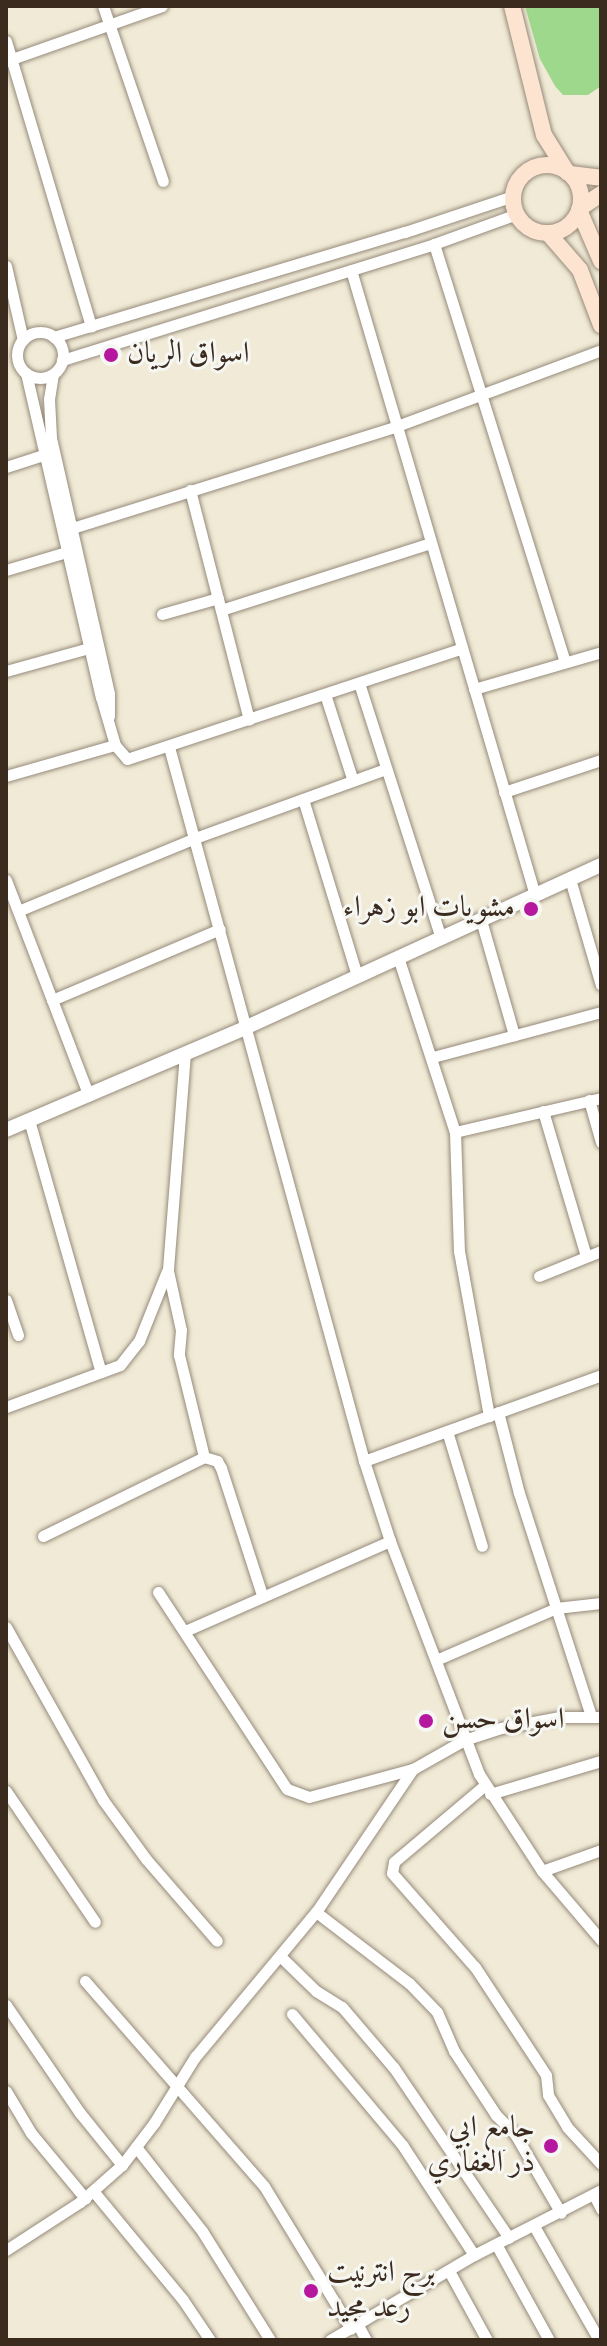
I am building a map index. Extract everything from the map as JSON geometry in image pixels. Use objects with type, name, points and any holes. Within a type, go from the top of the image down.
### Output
[{"type":"main road","points":[[512,6],[544,135],[579,190],[579,209],[601,261]]},
{"type":"main road","points":[[544,135],[513,196],[517,214],[530,228],[548,233],[565,228],[579,209],[601,194]]},
{"type":"main road","points":[[525,173],[546,165],[568,173],[601,178]]},
{"type":"main road","points":[[548,233],[580,270],[601,325]]},
{"type":"street","points":[[103,6],[163,181]]},
{"type":"street","points":[[9,60],[162,6]]},
{"type":"street","points":[[6,41],[9,60],[91,327]]},
{"type":"street","points":[[53,374],[38,378],[12,364],[23,340],[38,332],[54,337],[91,327],[513,196]]},
{"type":"street","points":[[109,716],[109,694],[49,425],[53,374],[62,360],[434,244],[517,214]]},
{"type":"street","points":[[434,244],[565,662]]},
{"type":"street","points":[[6,266],[23,340]]},
{"type":"street","points":[[351,270],[535,895]]},
{"type":"street","points":[[54,337],[60,345],[62,360]]},
{"type":"street","points":[[72,528],[397,426],[601,350]]},
{"type":"street","points":[[26,373],[89,648],[115,745],[122,756],[132,760],[462,648]]},
{"type":"street","points":[[6,467],[43,455]]},
{"type":"street","points":[[190,490],[249,720]]},
{"type":"street","points":[[162,614],[219,604],[431,543]]},
{"type":"street","points":[[6,570],[66,552]]},
{"type":"street","points":[[6,671],[89,648]]},
{"type":"street","points":[[474,689],[601,652]]},
{"type":"street","points":[[359,683],[441,938]]},
{"type":"street","points":[[325,694],[353,781]]},
{"type":"street","points":[[6,776],[115,745]]},
{"type":"street","points":[[169,747],[364,1461],[390,1541],[464,1740],[487,1790],[542,1871],[601,1939]]},
{"type":"street","points":[[504,792],[601,760]]},
{"type":"street","points":[[18,911],[195,838],[386,769]]},
{"type":"street","points":[[303,799],[357,976]]},
{"type":"street","points":[[6,1130],[247,1027],[601,865]]},
{"type":"street","points":[[570,879],[601,985]]},
{"type":"street","points":[[6,880],[89,1096]]},
{"type":"street","points":[[481,920],[514,1035]]},
{"type":"street","points":[[52,1000],[220,929]]},
{"type":"street","points":[[158,1592],[287,1789],[309,1797],[413,1769],[464,1740],[528,1722],[596,1717],[556,1608],[494,1414],[459,1251],[455,1132],[398,957]]},
{"type":"street","points":[[433,1057],[601,1012]]},
{"type":"street","points":[[185,1053],[168,1271],[181,1330],[179,1355],[204,1457]]},
{"type":"street","points":[[455,1132],[595,1099],[601,1142]]},
{"type":"street","points":[[543,1111],[586,1256]]},
{"type":"street","points":[[29,1120],[101,1372]]},
{"type":"street","points":[[539,1276],[601,1251]]},
{"type":"street","points":[[6,1407],[120,1365],[139,1341],[168,1271]]},
{"type":"street","points":[[6,1300],[18,1335]]},
{"type":"street","points":[[364,1461],[601,1375]]},
{"type":"street","points":[[447,1431],[482,1546]]},
{"type":"street","points":[[43,1536],[204,1457],[217,1461],[221,1468],[262,1595]]},
{"type":"street","points":[[185,1631],[390,1541]]},
{"type":"street","points":[[436,1660],[556,1608],[601,1603]]},
{"type":"street","points":[[6,1627],[103,1800],[146,1859],[217,1941]]},
{"type":"street","points":[[601,1761],[487,1790],[394,1862],[392,1873],[475,1967],[546,2075],[549,2099],[567,2127],[601,2164]]},
{"type":"street","points":[[6,2250],[90,2195],[122,2165],[195,2057],[316,1912],[413,1769]]},
{"type":"street","points":[[6,1791],[95,1922]]},
{"type":"street","points":[[542,1871],[601,1850]]},
{"type":"street","points":[[316,1912],[409,1983],[437,2012],[454,2051],[496,2115],[515,2134],[561,2213]]},
{"type":"street","points":[[281,1957],[316,1991],[347,2013],[394,2068],[509,2238]]},
{"type":"street","points":[[85,1981],[264,2186],[366,2340]]},
{"type":"street","points":[[6,2005],[72,2102],[122,2165]]},
{"type":"street","points":[[292,2014],[403,2146],[474,2255]]},
{"type":"street","points":[[6,2091],[31,2133],[175,2289],[210,2340]]},
{"type":"street","points":[[136,2147],[202,2231],[270,2340]]},
{"type":"street","points":[[330,2340],[474,2255],[597,2192],[601,2209]]},
{"type":"street","points":[[534,2226],[599,2340]]},
{"type":"street","points":[[496,2244],[549,2340]]},
{"type":"street","points":[[449,2271],[487,2340]]},
{"type":"green space","points":[[525,6],[599,6],[601,86],[588,95],[563,95],[540,59]]},
{"type":"place","name":"اسواق الريان","points":[[111,355]]},
{"type":"place","name":"مشويات ابو زهراء","points":[[531,909]]},
{"type":"place","name":"اسواق حسن","points":[[426,1721]]},
{"type":"place","name":"جامع ابي ذر الغفاري","points":[[551,2146]]},
{"type":"place","name":"برج انترنيت رعد مجيد","points":[[311,2291]]}]
